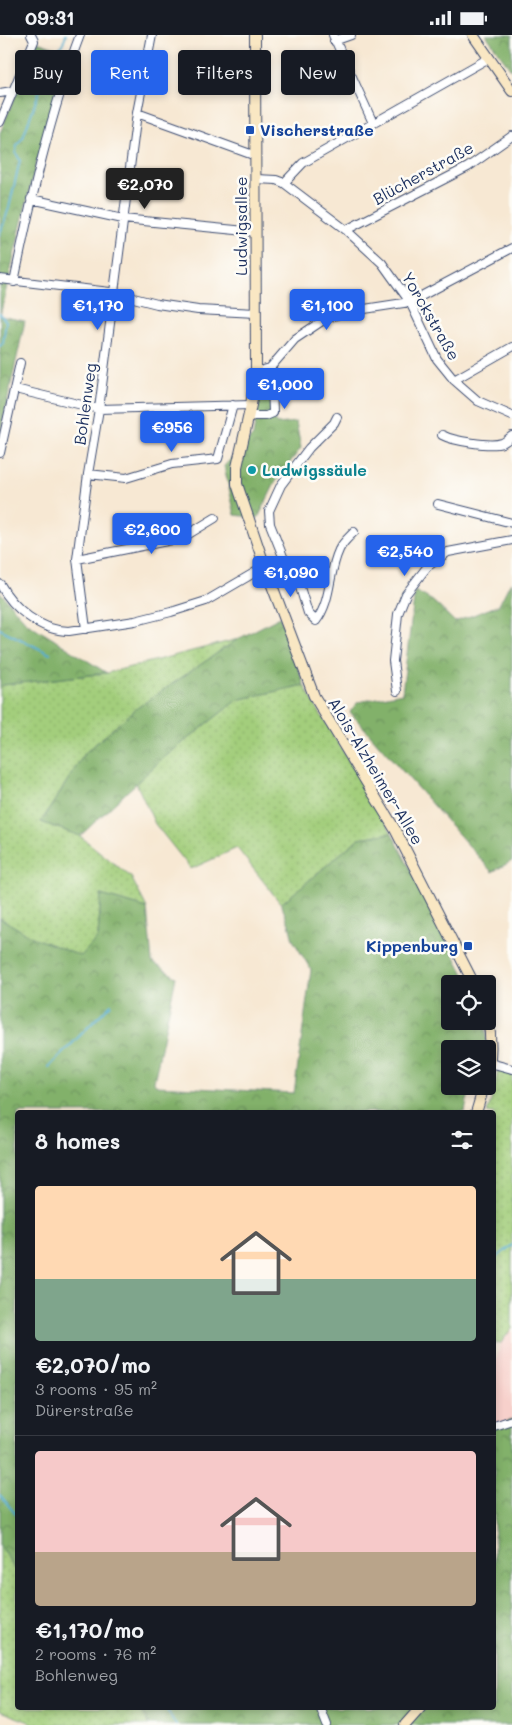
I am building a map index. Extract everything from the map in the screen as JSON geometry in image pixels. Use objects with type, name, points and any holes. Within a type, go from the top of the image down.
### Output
[{"type":"street","points":[[0,121],[34,41],[31,35]]},
{"type":"street","points":[[14,282],[32,199],[69,65],[80,35]]},
{"type":"street","name":"Bohlenweg","points":[[86,629],[77,559],[99,409],[137,113],[152,35]]},
{"type":"street","name":"Ludwigsallee","points":[[256,35],[256,372],[249,416],[237,467],[237,484],[265,567]]},
{"type":"street","points":[[351,35],[333,38],[373,123]]},
{"type":"street","points":[[473,35],[512,91]]},
{"type":"street","points":[[284,183],[303,163],[489,58]]},
{"type":"street","points":[[0,93],[12,91]]},
{"type":"street","points":[[137,113],[256,156]]},
{"type":"street","name":"Blücherstraße","points":[[346,231],[468,167],[512,136]]},
{"type":"street","name":"Yorckstraße","points":[[256,179],[276,180],[284,183],[346,231],[382,263],[410,302],[437,359],[454,380],[478,401],[512,416]]},
{"type":"street","points":[[32,199],[123,219],[256,232]]},
{"type":"street","points":[[256,372],[270,368],[295,339],[325,319],[346,312],[410,302],[512,248]]},
{"type":"street","points":[[0,279],[114,293],[157,304],[198,311],[256,313]]},
{"type":"street","points":[[454,380],[512,347]]},
{"type":"street","points":[[0,453],[20,363]]},
{"type":"street","points":[[249,416],[266,416],[273,413],[270,368]]},
{"type":"street","points":[[15,389],[99,409],[251,405]]},
{"type":"street","points":[[88,475],[126,477],[172,464],[218,459],[232,405]]},
{"type":"street","points":[[337,417],[334,423],[309,448],[281,485],[269,511],[270,524],[284,559],[298,581],[308,613],[316,621],[327,601],[334,565],[340,548],[354,532]]},
{"type":"street","points":[[442,435],[474,444],[503,443],[512,436]]},
{"type":"street","points":[[438,504],[512,523]]},
{"type":"street","points":[[77,559],[182,538],[215,519]]},
{"type":"street","points":[[397,691],[393,661],[398,614],[406,594],[427,567],[448,552],[512,541]]},
{"type":"street","points":[[0,584],[6,595],[15,605],[34,621],[61,631],[86,629],[135,621],[206,601],[265,567],[284,559]]},
{"type":"street","name":"Alois-Alzheimer-Allee","points":[[265,567],[314,696],[396,831],[469,975]]},
{"type":"street","points":[[496,1068],[512,1069]]},
{"type":"street","points":[[477,1110],[481,1095]]},
{"type":"street","points":[[496,1425],[512,1421]]},
{"type":"street","points":[[321,1710],[326,1725]]},
{"type":"street","points":[[405,1725],[418,1710]]},
{"type":"shaded area","points":[[512,1328],[512,1419],[496,1428],[496,1359],[501,1343]]},
{"type":"green space","points":[[486,35],[512,35],[512,71]]},
{"type":"green space","points":[[37,42],[62,50],[34,50]]},
{"type":"green space","points":[[15,95],[56,95],[31,183],[0,316],[0,133]]},
{"type":"green space","points":[[0,316],[25,321],[0,434]]},
{"type":"green space","points":[[263,375],[269,375],[271,417],[277,424],[296,422],[301,448],[276,481],[258,518],[235,515],[224,466],[253,436]]},
{"type":"green space","points":[[512,582],[512,861],[492,872],[350,712],[358,702],[402,693],[415,591],[433,601],[455,622],[499,605]]},
{"type":"green space","points":[[0,592],[26,622],[107,673],[3,685],[0,688]]},
{"type":"green space","points":[[280,617],[304,685],[237,700],[161,760],[80,836],[41,822],[85,753],[137,708],[238,639]]},
{"type":"green space","points":[[238,639],[137,708],[85,753],[41,822],[80,836],[131,877],[147,908],[101,895],[98,937],[81,957],[32,937],[0,918],[0,688],[3,685],[107,673]]},
{"type":"green space","points":[[304,685],[392,833],[359,838],[281,904],[237,848],[191,869],[155,824],[136,783],[161,760],[237,700]]},
{"type":"green space","points":[[392,833],[464,975],[441,975],[441,1030],[486,1030],[486,1040],[441,1040],[441,1095],[469,1095],[465,1110],[15,1110],[15,1570],[0,1545],[0,918],[32,937],[81,956],[98,937],[101,895],[147,908],[152,962],[176,977],[154,1082],[157,1086],[294,1093],[311,970],[293,940],[281,904],[359,838]]},
{"type":"green space","points":[[498,1068],[512,1075],[512,1328],[501,1343],[496,1344],[496,1110],[488,1110],[493,1095],[496,1095]]},
{"type":"green space","points":[[512,1419],[512,1725],[149,1725],[140,1710],[496,1710],[496,1428]]},
{"type":"green space","points":[[0,1545],[15,1570],[15,1710],[140,1710],[149,1725],[37,1725],[0,1711]]},
{"type":"waterway","points":[[0,234],[9,208],[20,160],[16,153],[17,145],[23,137],[54,55],[63,43],[66,35]]},
{"type":"waterway","points":[[0,314],[6,321],[3,343],[0,346]]},
{"type":"waterway","points":[[0,629],[50,654]]},
{"type":"waterway","points":[[49,1067],[111,1004]]},
{"type":"waterway","points":[[496,1258],[512,1245]]},
{"type":"waterway","points":[[0,1495],[15,1513]]},
{"type":"waterway","points":[[167,1710],[176,1725]]},
{"type":"place","name":"Vischerstraße","points":[[250,130]]},
{"type":"place","name":"Ludwigssäule","points":[[252,470]]},
{"type":"place","name":"Kippenburg","points":[[468,946]]}]
